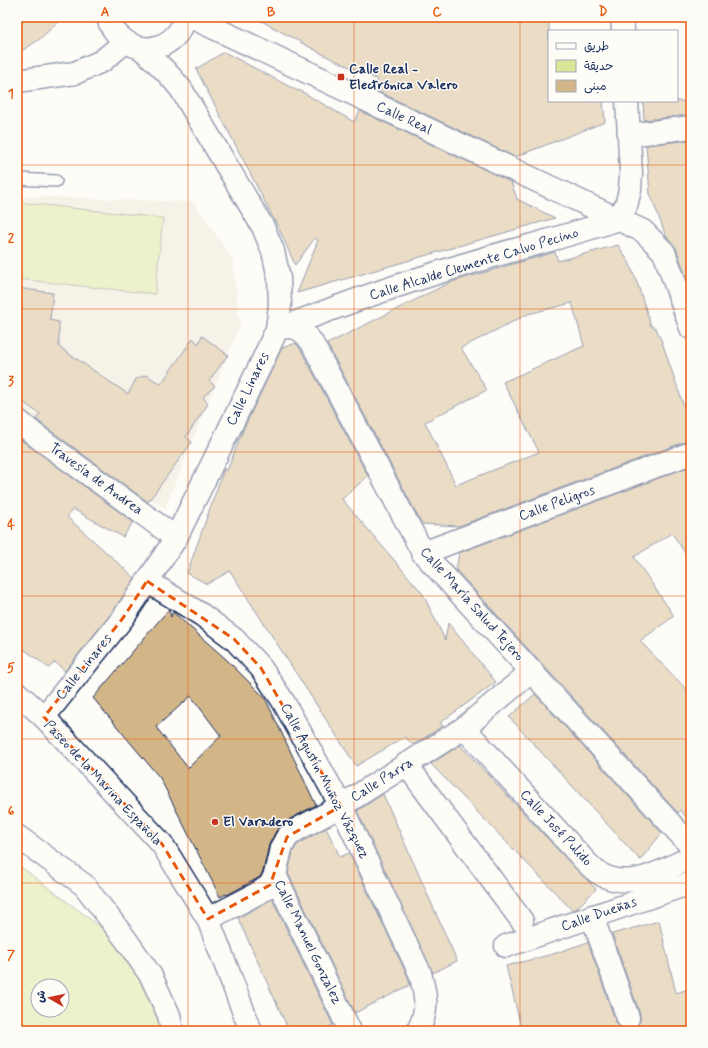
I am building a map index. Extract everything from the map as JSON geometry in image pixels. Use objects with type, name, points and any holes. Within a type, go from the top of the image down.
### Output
[{"type":"street","name":"Calle Linares","points":[[44,717],[123,618],[176,538],[255,376],[282,328],[279,278],[274,252],[263,227],[181,89],[160,65],[115,33],[108,17]]},
{"type":"street","points":[[17,81],[75,73],[133,45],[154,48],[165,44],[175,37],[183,27],[186,17]]},
{"type":"street","name":"Calle Real","points":[[191,17],[616,220],[643,231],[664,252],[691,328]]},
{"type":"street","points":[[622,17],[623,30]]},
{"type":"street","points":[[616,220],[626,206],[630,190],[631,174],[626,102]]},
{"type":"street","points":[[629,135],[691,127]]},
{"type":"street","name":"Calle Alcalde Clemente Calvo Pecino","points":[[282,328],[327,310],[453,268],[616,220]]},
{"type":"street","name":"Calle María Salud Tejero","points":[[282,328],[297,328],[306,334],[312,343],[423,553],[691,846]]},
{"type":"street","name":"Travesía de Andrea","points":[[17,420],[39,438],[176,538]]},
{"type":"street","name":"Calle Peligros","points":[[423,553],[691,453]]},
{"type":"street","name":"Calle Agustín Muñoz Vázquez","points":[[147,581],[202,615],[234,639],[262,668],[283,701],[341,806],[420,973],[426,996],[424,1019],[418,1031]]},
{"type":"street","name":"Calle Parra","points":[[208,919],[260,892],[270,885],[275,875],[281,848],[287,837],[296,830],[341,806],[464,728],[532,671]]},
{"type":"street","name":"Paseo de la Marina Española","points":[[17,693],[44,717],[162,844],[208,919],[251,1031]]},
{"type":"street","name":"Calle José Pulido","points":[[464,728],[585,861],[598,872],[613,879],[629,881],[646,878],[691,857]]},
{"type":"street","points":[[406,764],[522,921]]},
{"type":"street","points":[[17,836],[84,885],[127,941],[151,976],[169,1015],[172,1031]]},
{"type":"street","name":"Calle Manuel Gonzalez","points":[[275,875],[350,1031]]},
{"type":"street","name":"Calle Dueñas","points":[[506,946],[691,883]]},
{"type":"street","points":[[592,916],[628,1018]]},
{"type":"lane","points":[[17,179],[56,181]]},
{"type":"highlighted area","points":[[147,581],[234,639],[261,668],[341,806],[287,837],[270,885],[208,919],[162,844],[44,717],[123,618]]},
{"type":"shaded area","points":[[17,196],[194,202],[233,260],[240,325],[165,508],[17,416]]},
{"type":"green space","points":[[17,202],[163,218],[155,294],[17,279]]},
{"type":"green space","points":[[17,864],[138,955],[166,1031],[17,1031]]},
{"type":"building","points":[[17,17],[63,17],[40,39],[17,54]]},
{"type":"building","points":[[254,17],[549,17],[548,102],[603,102],[605,122],[515,157],[373,89],[378,80],[328,57]]},
{"type":"building","points":[[224,52],[298,91],[299,90],[354,122],[360,111],[511,182],[517,199],[555,218],[297,293],[318,240],[315,238],[295,265],[280,231],[196,69]]},
{"type":"building","points":[[691,101],[691,115],[644,120],[643,102]]},
{"type":"building","points":[[691,140],[691,291],[676,248],[666,236],[650,194],[646,145]]},
{"type":"building","points":[[618,245],[629,262],[651,326],[656,328],[662,342],[691,427],[691,441],[687,441],[459,526],[422,524],[327,344],[451,282],[555,252],[558,261]],"holes":[[[572,303],[584,346],[503,382],[539,452],[456,485],[425,422],[487,390],[461,348],[528,314]]]},
{"type":"building","points":[[17,288],[53,293],[50,320],[59,322],[59,347],[128,394],[136,379],[146,375],[161,384],[193,338],[198,344],[202,336],[228,355],[209,381],[215,386],[203,397],[208,404],[186,437],[192,442],[148,502],[47,428],[36,419],[40,414],[17,398]]},
{"type":"building","points":[[296,343],[368,476],[342,499],[423,594],[445,640],[448,623],[496,682],[440,723],[443,726],[413,745],[405,737],[356,766],[230,571],[207,584],[187,573],[224,469],[227,471],[243,430],[282,348]]},
{"type":"building","points":[[21,440],[133,522],[123,537],[73,509],[67,517],[135,578],[113,611],[65,671],[55,662],[49,668],[17,644],[17,446]]},
{"type":"building","points":[[691,466],[691,562],[672,533],[634,557],[674,616],[640,641],[691,694],[691,823],[680,810],[678,813],[456,570],[459,553]]},
{"type":"building","points":[[169,609],[171,617],[173,612],[227,660],[265,698],[316,805],[290,819],[276,831],[269,845],[263,871],[260,877],[227,895],[226,894],[220,897],[160,778],[93,698]],"holes":[[[191,696],[221,736],[188,768],[156,727]]]},
{"type":"building","points":[[535,694],[662,833],[640,860],[509,717]]},
{"type":"building","points":[[460,745],[596,889],[576,909],[572,910],[431,764]]},
{"type":"building","points":[[383,794],[457,961],[433,973],[357,811]]},
{"type":"building","points":[[326,828],[340,857],[349,853],[408,977],[410,985],[355,1013],[288,873],[293,852],[297,845]]},
{"type":"building","points":[[272,899],[333,1025],[321,1031],[289,1031],[238,918]]},
{"type":"building","points":[[659,921],[676,993],[691,988],[691,1031],[522,1031],[506,966],[553,954],[588,942],[616,1023],[625,1030],[632,1030],[637,1026],[640,1021],[640,1014],[612,934]]},
{"type":"place","name":"Calle Real - Electrónica Valero","points":[[341,77]]},
{"type":"place","name":"El Varadero","points":[[215,822]]}]
